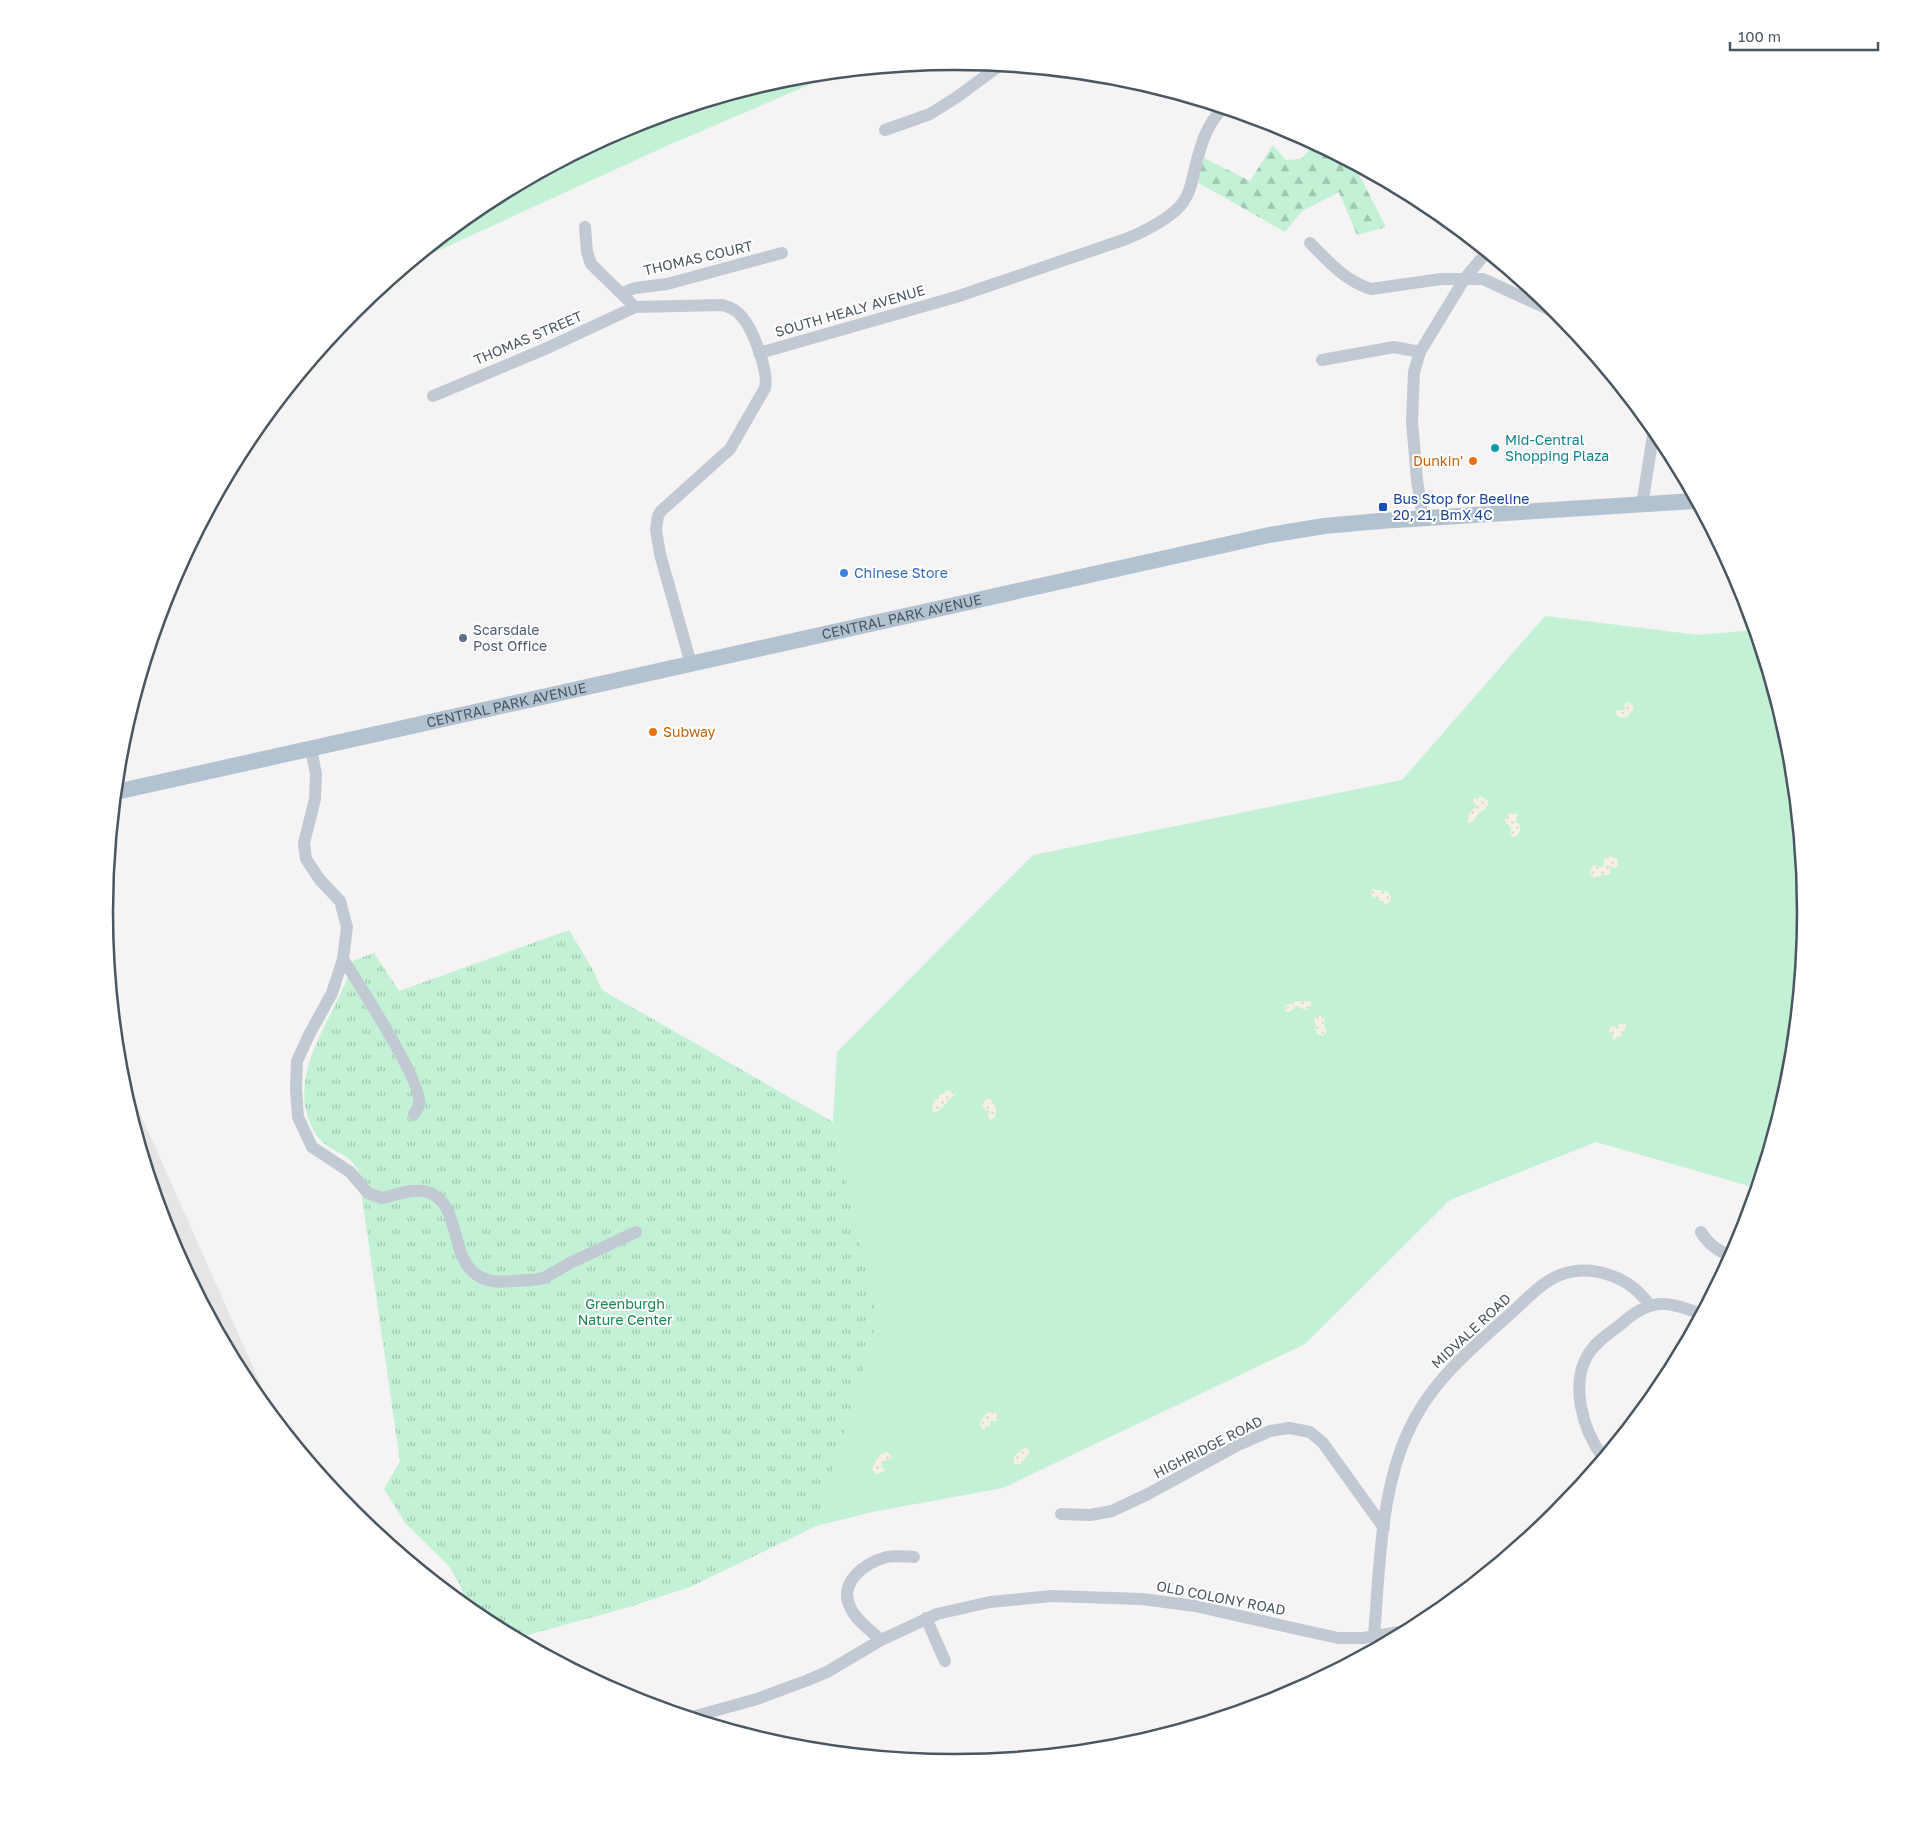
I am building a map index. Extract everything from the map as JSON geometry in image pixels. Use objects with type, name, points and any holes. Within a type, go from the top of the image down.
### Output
[{"type":"main road","name":"CENTRAL PARK AVENUE","points":[[122,791],[1269,535],[1324,526],[1423,518],[1689,501]]},
{"type":"street","points":[[885,130],[930,114],[992,71]]},
{"type":"street","name":"SOUTH HEALY AVENUE","points":[[759,353],[973,292],[1134,235],[1173,213],[1184,202],[1192,183],[1202,140],[1211,122],[1218,113]]},
{"type":"street","points":[[585,227],[587,252],[591,264],[635,308]]},
{"type":"street","points":[[1310,243],[1343,276],[1371,289],[1441,279],[1465,278],[1490,281],[1535,303]]},
{"type":"street","name":"THOMAS COURT","points":[[622,294],[634,288],[668,284],[782,253]]},
{"type":"street","points":[[1423,518],[1417,480],[1412,422],[1414,372],[1420,352],[1465,278],[1483,257]]},
{"type":"street","name":"THOMAS STREET","points":[[432,396],[545,349],[635,308],[727,306],[742,317],[759,353]]},
{"type":"street","points":[[1322,360],[1394,346],[1420,352]]},
{"type":"street","points":[[691,664],[658,545],[656,530],[658,516],[666,506],[720,460],[734,443],[765,388],[765,378],[759,353]]},
{"type":"street","points":[[1642,504],[1652,440]]},
{"type":"street","points":[[310,750],[316,774],[315,799],[304,843],[306,858],[320,880],[340,901],[348,927],[343,960],[332,993],[297,1061],[298,1117],[312,1147],[350,1172],[368,1192],[376,1197],[382,1198],[419,1191],[428,1192],[436,1196],[447,1210],[467,1267],[478,1278],[503,1282],[542,1278],[636,1232]]},
{"type":"street","points":[[343,960],[376,1012],[418,1089],[420,1103],[414,1114]]},
{"type":"street","points":[[1701,1232],[1707,1242],[1716,1250],[1724,1253]]},
{"type":"street","name":"MIDVALE ROAD","points":[[1374,1636],[1384,1528],[1392,1484],[1402,1448],[1431,1392],[1456,1362],[1541,1286],[1562,1275],[1576,1271],[1593,1270],[1635,1289],[1650,1306]]},
{"type":"street","points":[[1600,1452],[1590,1434],[1581,1409],[1579,1389],[1581,1371],[1588,1355],[1593,1348],[1625,1320],[1650,1306],[1672,1305],[1695,1312]]},
{"type":"street","name":"HIGHRIDGE ROAD","points":[[1061,1514],[1090,1515],[1112,1510],[1155,1491],[1244,1442],[1270,1431],[1289,1428],[1310,1432],[1324,1443],[1384,1528]]},
{"type":"street","points":[[881,1640],[850,1608],[847,1595],[850,1582],[858,1572],[887,1557],[914,1557]]},
{"type":"street","name":"OLD COLONY ROAD","points":[[702,1714],[757,1699],[801,1684],[827,1672],[881,1640],[926,1618],[968,1606],[1019,1599],[1052,1596],[1116,1597],[1194,1606],[1338,1638],[1388,1634]]},
{"type":"street","points":[[926,1618],[945,1661]]},
{"type":"shaded area","points":[[135,1102],[265,1394],[226,1333],[200,1284],[177,1234],[158,1183]]},
{"type":"green space","points":[[817,82],[671,144],[429,255],[487,212],[534,183],[583,157],[633,134],[684,115],[737,99]]},
{"type":"green space","points":[[1273,145],[1286,160],[1301,159],[1310,149],[1358,174],[1386,227],[1357,235],[1339,192],[1302,211],[1285,232],[1197,182],[1204,158],[1250,181]]},
{"type":"green space","points":[[1545,616],[1699,635],[1748,631],[1768,694],[1781,748],[1790,802],[1797,912],[1790,1022],[1781,1076],[1768,1130],[1751,1186],[1596,1142],[1450,1200],[1305,1344],[1003,1488],[872,1512],[816,1526],[877,1319],[833,1122],[837,1052],[1033,855],[1402,780]]},
{"type":"green space","name":"Greenburgh Nature Center","points":[[569,930],[593,970],[602,990],[833,1122],[877,1319],[869,1352],[816,1526],[690,1587],[629,1607],[525,1636],[464,1596],[449,1566],[406,1524],[384,1489],[400,1461],[358,1170],[344,1155],[318,1138],[307,1115],[304,1097],[305,1079],[316,1044],[341,993],[353,961],[374,953],[399,991]]},
{"type":"sand","points":[[1627,702],[1633,705],[1633,710],[1627,717],[1620,718],[1616,714],[1616,710],[1625,710],[1624,704]]},
{"type":"sand","points":[[1481,796],[1488,801],[1488,807],[1479,813],[1472,823],[1468,823],[1467,818],[1472,810],[1478,806],[1473,803],[1473,799]]},
{"type":"sand","points":[[1513,812],[1518,815],[1515,821],[1520,825],[1520,831],[1513,837],[1510,835],[1511,828],[1505,821],[1507,815]]},
{"type":"sand","points":[[1609,856],[1618,859],[1618,866],[1615,868],[1609,866],[1611,872],[1608,875],[1601,875],[1597,878],[1591,876],[1589,872],[1594,865],[1603,867],[1605,857]]},
{"type":"sand","points":[[1373,889],[1388,892],[1391,897],[1390,902],[1385,905],[1379,899],[1372,896],[1370,893]]},
{"type":"sand","points":[[1296,1001],[1310,1001],[1312,1004],[1306,1010],[1296,1006],[1290,1012],[1285,1011],[1285,1006]]},
{"type":"sand","points":[[1319,1015],[1325,1020],[1326,1031],[1324,1036],[1317,1034],[1314,1018]]},
{"type":"sand","points":[[1624,1023],[1626,1026],[1622,1035],[1614,1040],[1612,1038],[1613,1034],[1609,1032],[1609,1028],[1613,1026],[1617,1028],[1619,1024]]},
{"type":"sand","points":[[949,1090],[955,1094],[935,1113],[932,1110],[935,1100]]},
{"type":"sand","points":[[988,1098],[993,1101],[996,1110],[995,1117],[990,1120],[987,1118],[989,1111],[985,1110],[982,1103]]},
{"type":"sand","points":[[988,1412],[995,1412],[999,1418],[996,1421],[991,1420],[990,1426],[983,1430],[980,1426],[980,1421]]},
{"type":"sand","points":[[1026,1447],[1030,1452],[1021,1464],[1015,1465],[1013,1463],[1015,1455]]},
{"type":"sand","points":[[886,1452],[892,1458],[882,1462],[881,1466],[885,1471],[876,1474],[872,1469],[878,1456]]},
{"type":"place","name":"Mid-Central Shopping Plaza","points":[[1495,448]]},
{"type":"place","name":"Dunkin'","points":[[1473,461]]},
{"type":"place","name":"Bus Stop for Beeline 20, 21, BmX 4C","points":[[1383,507]]},
{"type":"place","name":"Chinese Store","points":[[844,573]]},
{"type":"place","name":"Scarsdale Post Office","points":[[463,638]]},
{"type":"place","name":"Subway","points":[[653,732]]}]
